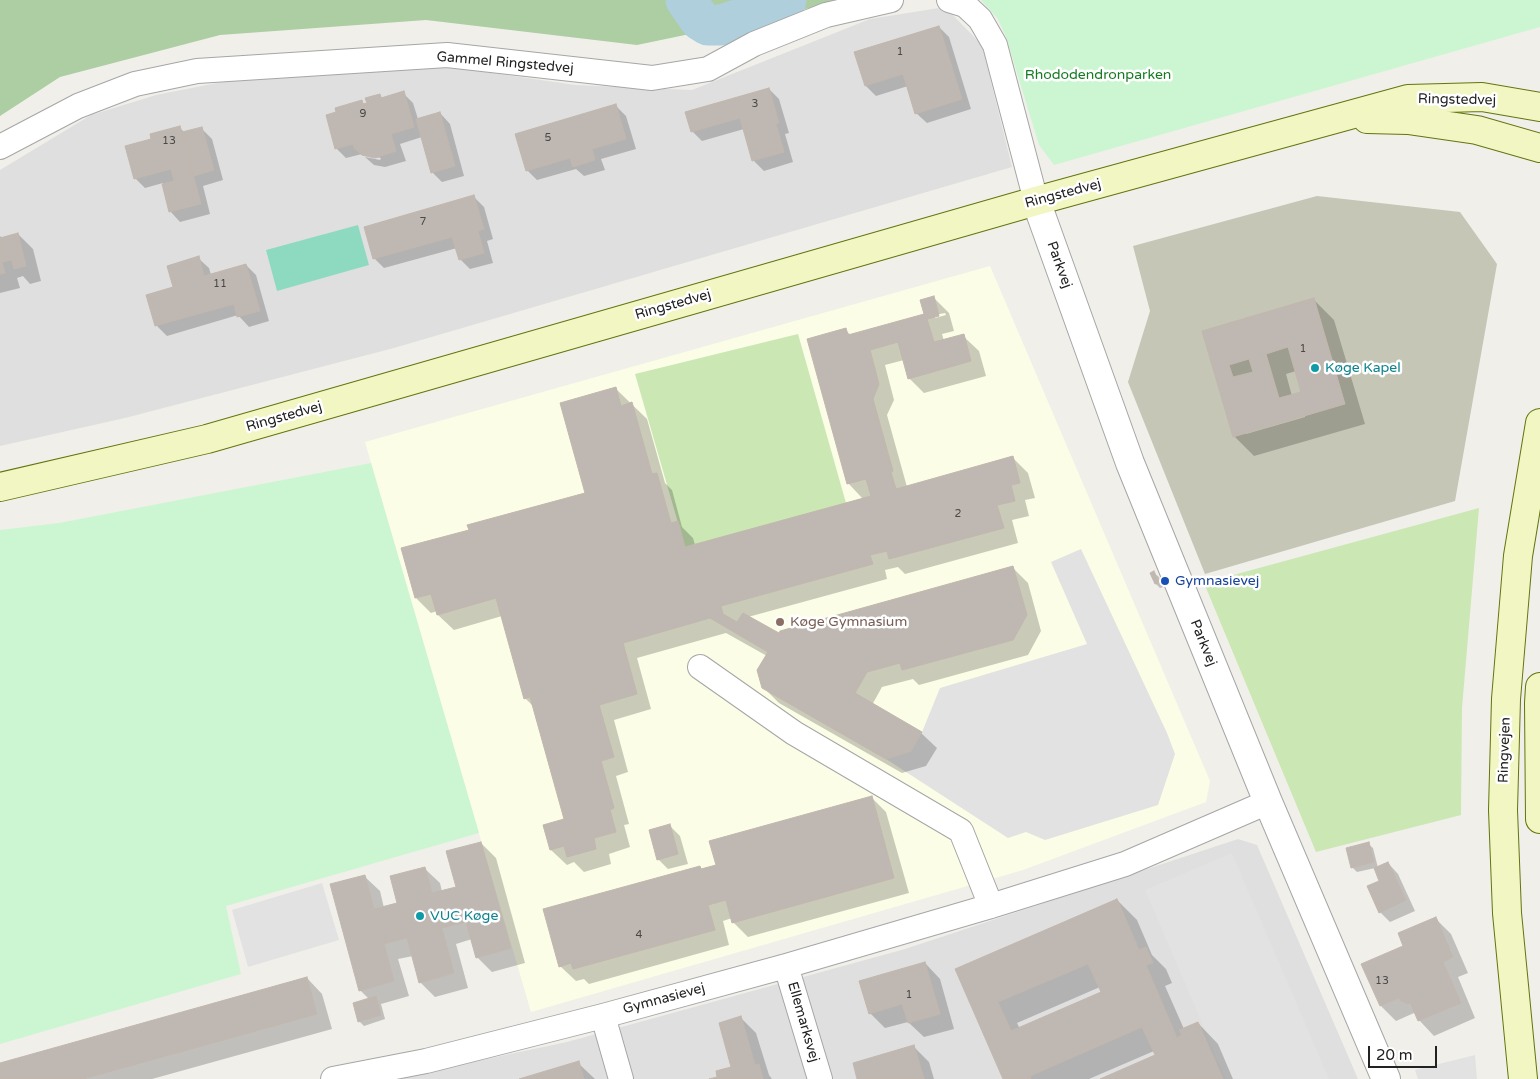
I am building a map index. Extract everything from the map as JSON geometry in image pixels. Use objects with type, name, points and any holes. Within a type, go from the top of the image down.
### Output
[{"type":"main road","name":"Ringstedvej","points":[[0,487],[207,439],[1036,201],[1345,118],[1408,99],[1482,97],[1540,107]]},
{"type":"main road","name":"Ringstedvej","points":[[1345,118],[1408,120],[1477,130],[1540,148]]},
{"type":"main road","name":"Ringvejen","points":[[1523,1079],[1507,914],[1503,810],[1506,699],[1518,556],[1540,423]]},
{"type":"main road","points":[[1540,687],[1540,819]]},
{"type":"street","name":"Gammel Ringstedvej","points":[[0,148],[78,106],[135,84],[197,71],[447,55],[652,78],[708,69],[754,44],[826,15],[891,0]]},
{"type":"street","points":[[949,0],[964,5],[980,19],[995,45],[1036,201]]},
{"type":"street","name":"Parkvej","points":[[1036,201],[1130,463],[1268,802],[1386,1079]]},
{"type":"street","points":[[700,667],[794,733],[961,831],[991,906]]},
{"type":"street","name":"Gymnasievej","points":[[334,1079],[426,1061],[603,1016],[786,966],[991,906],[1125,864],[1268,802]]},
{"type":"street","name":"Ellemarksvej","points":[[786,966],[820,1079]]},
{"type":"street","points":[[603,1016],[621,1079]]},
{"type":"shaded area","points":[[945,7],[982,45],[1012,167],[394,348],[125,418],[0,446],[0,170],[91,115],[156,95],[268,73],[438,65],[575,85],[692,90],[870,19]]},
{"type":"shaded area","points":[[1317,196],[1460,212],[1497,264],[1455,501],[1205,574],[1128,382],[1150,311],[1133,246]]},
{"type":"shaded area","name":"Køge Gymnasium","points":[[990,266],[1210,781],[1206,802],[1023,870],[531,1012],[365,442]]},
{"type":"shaded area","points":[[1081,549],[1175,754],[1158,805],[1045,840],[1026,832],[1008,838],[886,759],[911,751],[922,732],[940,688],[1087,644],[1051,562]]},
{"type":"shaded area","points":[[1238,839],[1257,845],[1358,1079],[391,1079],[567,1042],[905,949]]},
{"type":"shaded area","points":[[1232,853],[1329,1079],[1226,1079],[1145,890]]},
{"type":"shaded area","points":[[322,883],[339,940],[248,967],[232,910]]},
{"type":"shaded area","points":[[1475,1055],[1477,1079],[1418,1079],[1415,1070]]},
{"type":"green space","points":[[0,0],[843,0],[637,45],[426,20],[220,35],[60,77],[0,116]]},
{"type":"green space","name":"Rhododendronparken","points":[[981,0],[1540,0],[1540,27],[1054,165],[1039,145],[1006,37],[998,19]]},
{"type":"green space","points":[[358,225],[369,265],[277,291],[266,250]]},
{"type":"green space","points":[[798,334],[846,503],[685,547],[635,374]]},
{"type":"green space","points":[[371,463],[479,833],[226,906],[241,974],[0,1044],[0,530],[59,523]]},
{"type":"green space","points":[[1479,508],[1462,708],[1461,815],[1316,852],[1204,583]]},
{"type":"building","points":[[939,26],[962,99],[915,114],[903,74],[865,86],[854,52]]},
{"type":"building","points":[[769,88],[779,123],[776,124],[784,152],[752,161],[740,118],[691,132],[685,112]]},
{"type":"building","points":[[404,91],[414,127],[391,134],[396,151],[375,158],[362,155],[354,148],[353,144],[335,149],[326,115],[336,112],[335,108],[362,100],[363,104],[367,103],[365,98],[380,94],[381,98]]},
{"type":"building","points":[[616,104],[626,139],[592,149],[595,160],[573,167],[570,158],[526,171],[515,134]]},
{"type":"building","points":[[440,112],[455,166],[431,173],[416,119]]},
{"type":"building","points":[[180,126],[201,204],[169,212],[162,184],[174,181],[171,169],[134,179],[125,146],[151,139],[150,134]]},
{"type":"building","points":[[202,127],[214,170],[194,176],[182,132]]},
{"type":"building","points":[[474,195],[484,229],[478,231],[484,253],[459,260],[452,237],[373,259],[364,227]]},
{"type":"building","points":[[18,233],[26,266],[14,269],[12,260],[2,262],[5,273],[0,274],[0,238]]},
{"type":"building","points":[[199,256],[204,276],[246,264],[260,311],[237,317],[234,304],[155,326],[146,295],[173,287],[167,266]]},
{"type":"building","points":[[934,296],[939,316],[927,319],[934,342],[964,334],[971,361],[908,379],[898,342],[870,350],[879,384],[873,399],[893,471],[891,472],[896,489],[1013,456],[1020,483],[1011,485],[1015,501],[997,505],[1004,528],[889,559],[887,551],[870,555],[873,564],[721,606],[723,614],[737,622],[743,613],[779,633],[780,631],[1013,566],[1027,615],[1013,640],[902,670],[900,663],[867,672],[855,693],[922,732],[911,751],[886,759],[762,688],[757,670],[768,652],[710,618],[623,643],[637,694],[599,705],[614,757],[601,761],[614,808],[610,810],[616,832],[594,838],[596,849],[567,857],[564,846],[550,850],[543,825],[564,819],[530,697],[524,699],[496,598],[437,615],[431,594],[415,598],[401,548],[469,530],[467,525],[585,493],[560,403],[616,387],[621,406],[632,402],[652,474],[657,473],[671,523],[678,521],[685,547],[871,496],[866,479],[847,484],[807,339],[846,328],[848,335],[924,314],[920,300]]},
{"type":"building","name":"Køge Kapel","points":[[1314,298],[1345,404],[1233,437],[1202,331]],"holes":[[[1288,347],[1301,392],[1279,398],[1266,354]],[[1249,359],[1253,372],[1233,377],[1229,365]]]},
{"type":"building","points":[[1154,571],[1159,583],[1155,584],[1150,573]]},
{"type":"building","points":[[872,796],[894,878],[732,923],[726,900],[708,905],[715,930],[573,969],[571,963],[559,967],[543,909],[700,866],[701,869],[716,865],[709,841]]},
{"type":"building","points":[[670,824],[678,854],[657,860],[649,830]]},
{"type":"building","name":"VUC Køge","points":[[481,842],[511,948],[476,958],[466,922],[442,928],[454,973],[419,983],[407,938],[384,944],[394,981],[359,991],[330,884],[365,875],[374,909],[397,903],[390,876],[425,867],[432,893],[456,887],[446,851]]},
{"type":"building","points":[[1369,842],[1374,862],[1351,868],[1346,848]]},
{"type":"building","points":[[1388,862],[1406,900],[1379,913],[1367,886],[1379,881],[1374,868]]},
{"type":"building","points":[[1117,899],[1139,950],[1146,947],[1153,963],[1146,965],[1177,1038],[1182,1035],[1179,1030],[1198,1022],[1223,1079],[1100,1079],[1155,1055],[1142,1027],[1030,1076],[1031,1079],[1003,1079],[955,969]],"holes":[[[1088,964],[1101,992],[1011,1031],[998,1002]]]},
{"type":"building","points":[[1436,917],[1453,957],[1443,962],[1461,1003],[1418,1021],[1410,1002],[1408,1004],[1399,998],[1380,1006],[1361,964],[1403,946],[1398,933]]},
{"type":"building","points":[[925,962],[940,1014],[908,1023],[902,1004],[869,1014],[859,981]]},
{"type":"building","points":[[307,977],[317,1014],[83,1079],[0,1079],[0,1063]]},
{"type":"building","points":[[376,996],[381,1015],[358,1022],[353,1003]]},
{"type":"building","points":[[741,1016],[755,1065],[759,1064],[763,1079],[709,1079],[717,1077],[716,1071],[731,1067],[719,1023]]},
{"type":"building","points":[[914,1045],[924,1079],[857,1079],[853,1063]]},
{"type":"building","points":[[579,1061],[584,1079],[519,1079]]},
{"type":"waterway","points":[[686,0],[700,20],[708,25],[721,25],[753,15],[786,0]]},
{"type":"place","name":"Køge Kapel","points":[[1315,368]]},
{"type":"place","name":"Gymnasievej","points":[[1165,581]]},
{"type":"place","name":"Køge Gymnasium","points":[[780,622]]},
{"type":"place","name":"VUC Køge","points":[[420,916]]}]
